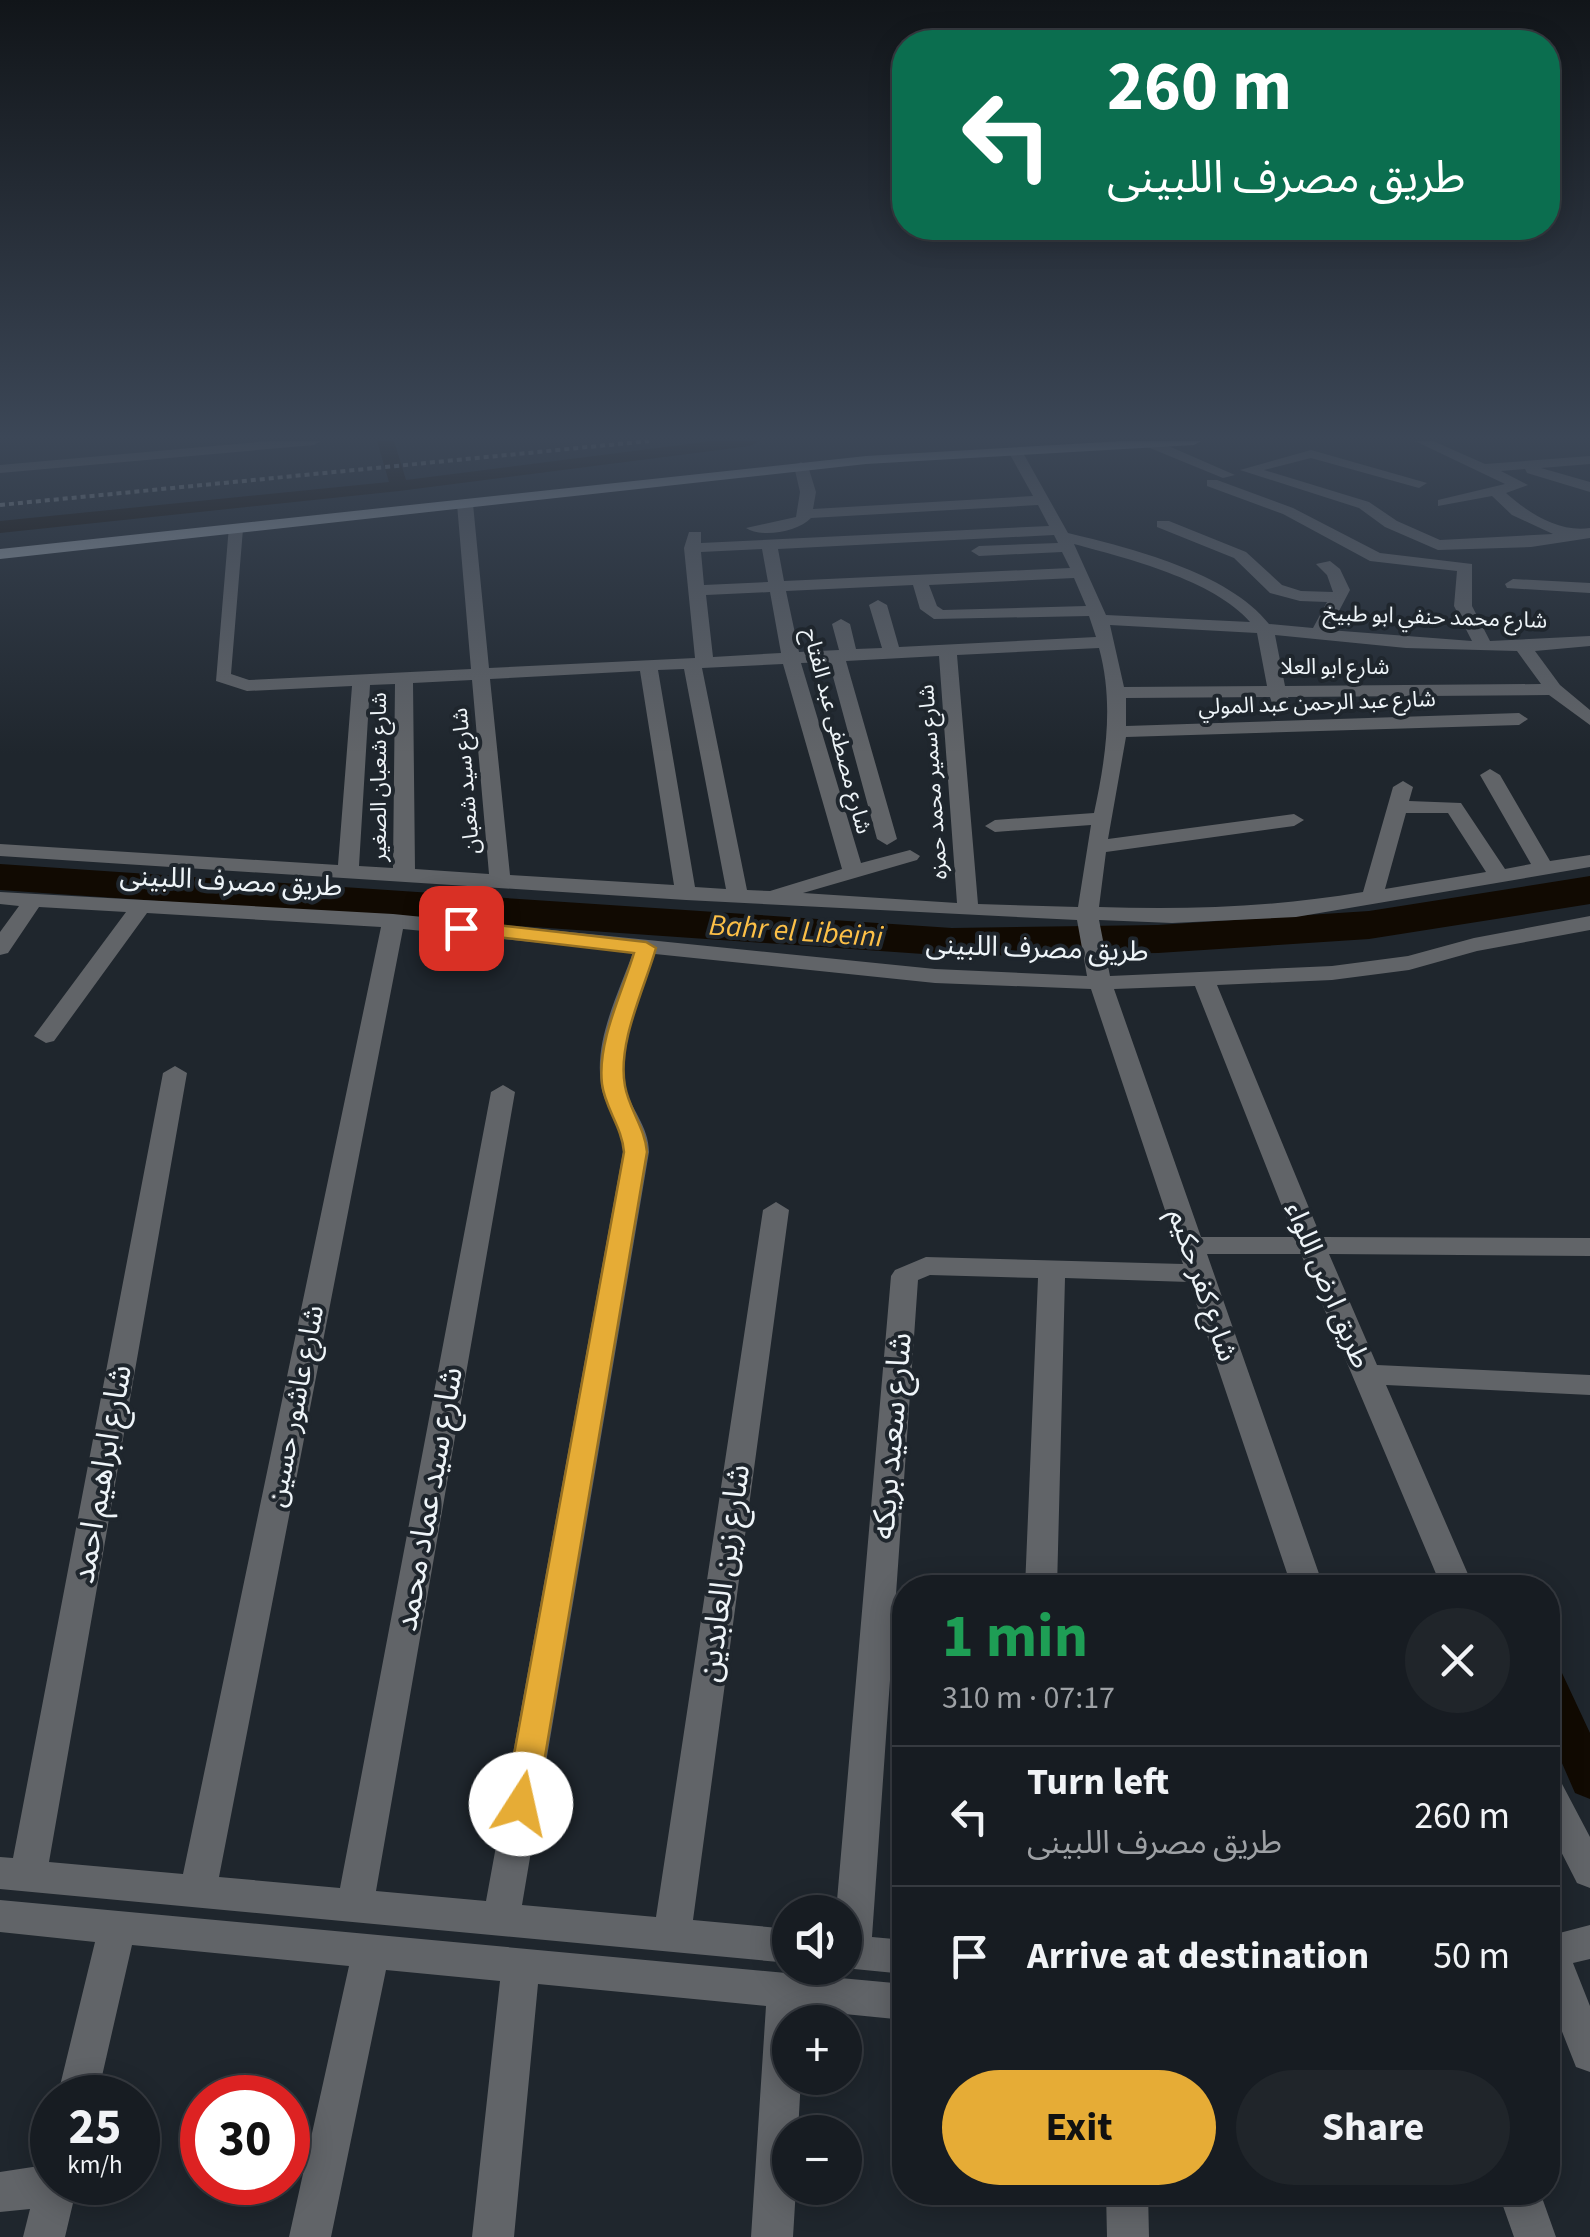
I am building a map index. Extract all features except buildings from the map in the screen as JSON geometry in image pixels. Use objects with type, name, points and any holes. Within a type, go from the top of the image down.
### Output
[{"type":"main road","points":[[0,554],[81,545]]},
{"type":"street","points":[[234,545],[222,678],[247,686],[1107,642]]},
{"type":"street","name":"شارع سيد شعبان","points":[[469,545],[500,883]]},
{"type":"street","points":[[738,897],[698,664],[692,548],[742,545]]},
{"type":"street","name":"شارع مصطفى عبد الفتاح","points":[[769,545],[792,659],[853,871]]},
{"type":"street","points":[[804,559],[972,545]]},
{"type":"street","name":"شارع كفر حكيم","points":[[1066,545],[1107,642],[1117,693],[1117,732],[1088,913],[1100,983],[1303,1575]]},
{"type":"street","points":[[1095,545],[1180,573],[1227,598],[1264,628],[1287,727]]},
{"type":"street","points":[[1216,545],[1240,555],[1276,590],[1300,596],[1340,597]]},
{"type":"street","points":[[1352,545],[1376,558],[1466,568],[1462,600],[1484,646]]},
{"type":"street","points":[[1318,635],[1340,597],[1340,582],[1324,564]]},
{"type":"street","points":[[697,590],[1078,573]]},
{"type":"street","name":"شارع محمد حنفي ابو طبيخ","points":[[919,580],[930,612],[940,615],[1178,620],[1318,635],[1484,646],[1590,641]]},
{"type":"street","points":[[1513,584],[1590,588]]},
{"type":"street","points":[[878,605],[892,654]]},
{"type":"street","points":[[840,624],[842,656],[887,838]]},
{"type":"street","points":[[1522,646],[1554,689],[1585,710]]},
{"type":"street","name":"شارع سمير محمد حمزه","points":[[948,651],[968,910]]},
{"type":"street","points":[[648,666],[686,894]]},
{"type":"street","name":"شارع شعبان الصغير","points":[[404,679],[404,876]]},
{"type":"street","points":[[348,871],[361,681]]},
{"type":"street","name":"شارع ابو العلا","points":[[1117,693],[1554,689]]},
{"type":"street","name":"شارع عبد الرحمن عبد المولي","points":[[1117,732],[1519,720]]},
{"type":"street","points":[[1490,774],[1544,870]]},
{"type":"street","points":[[1372,898],[1400,797],[1454,807],[1500,878]]},
{"type":"street","points":[[995,826],[1102,818]]},
{"type":"street","points":[[1097,846],[1294,820]]},
{"type":"street","name":"طريق مصرف اللبينى","points":[[0,850],[968,910],[1237,916],[1590,861]]},
{"type":"street","points":[[761,898],[910,856]]},
{"type":"street","name":"طريق مصرف اللبينى","points":[[0,898],[393,921],[951,978],[1100,983],[1332,973],[1409,962],[1590,923]]},
{"type":"street","points":[[0,948],[34,899]]},
{"type":"street","points":[[46,1036],[141,906]]},
{"type":"street","name":"شارع عاشور حسين","points":[[198,1891],[393,921]]},
{"type":"street","points":[[500,1919],[636,1152],[634,1135],[614,1089],[612,1061],[646,948]]},
{"type":"street","name":"طريق ارض اللواء","points":[[1204,980],[1310,1245],[1452,1575]]},
{"type":"street","name":"شارع ابراهيم احمد","points":[[14,1874],[176,1074]]},
{"type":"street","name":"شارع سيد عماد محمد","points":[[355,1906],[503,1092]]},
{"type":"street","name":"شارع زين العابدين","points":[[672,1935],[776,1210]]},
{"type":"street","name":"شارع سعيد بريكه","points":[[853,1895],[905,1276],[926,1266],[1052,1269],[1194,1259],[1310,1245],[1590,1246]]},
{"type":"street","points":[[1041,1575],[1052,1269]]},
{"type":"street","points":[[1365,1374],[1590,1385]]},
{"type":"street","points":[[1560,1815],[1590,1872]]},
{"type":"street","points":[[14,1874],[772,1944]]},
{"type":"street","points":[[0,1916],[892,2001]]},
{"type":"street","points":[[82,2075],[117,1927]]},
{"type":"street","points":[[1560,1949],[1590,1942]]},
{"type":"street","points":[[310,2237],[372,1951]]},
{"type":"street","points":[[862,1953],[892,1956]]},
{"type":"street","points":[[493,2237],[520,1965]]},
{"type":"street","points":[[1560,1981],[1590,2054]]},
{"type":"street","points":[[772,2237],[786,1991]]},
{"type":"street","points":[[0,2192],[30,2188]]},
{"type":"street","points":[[44,2237],[52,2205]]},
{"type":"street","points":[[1127,2205],[1128,2237]]},
{"type":"street","points":[[1523,2205],[1534,2237]]},
{"type":"waterway","name":"Bahr el Libeini","points":[[0,877],[952,942],[1158,939],[1369,925],[1590,890]]},
{"type":"waterway","points":[[1560,1712],[1590,1781]]},
{"type":"route","points":[[461,928],[646,948],[612,1061],[614,1089],[634,1135],[636,1152],[521,1804]]}]
